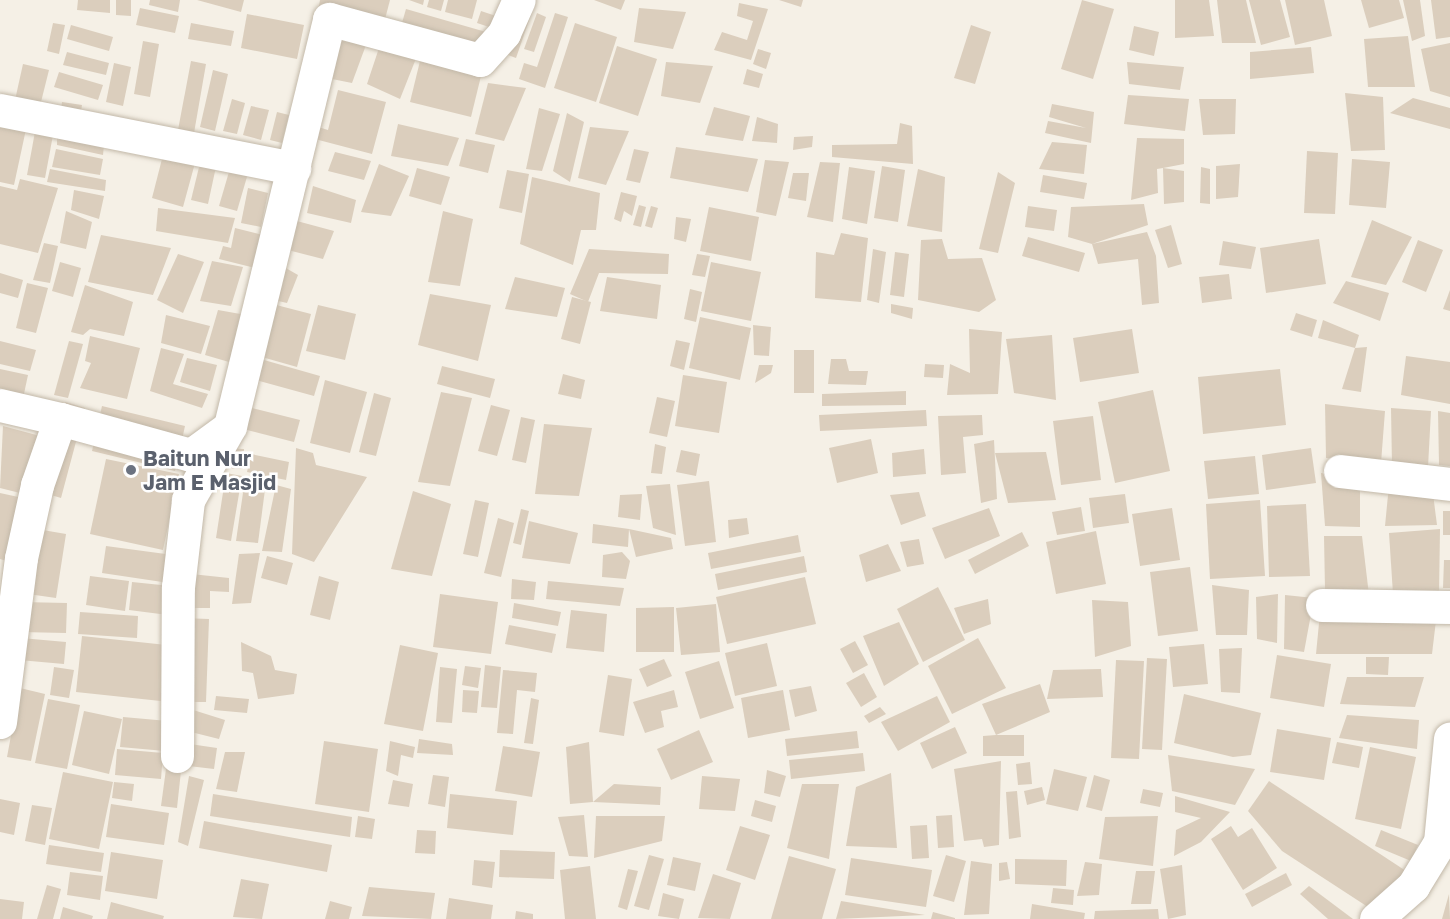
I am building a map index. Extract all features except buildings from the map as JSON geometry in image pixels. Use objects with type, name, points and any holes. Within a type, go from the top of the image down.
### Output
[{"type":"street","points":[[177,756],[178,587],[188,500],[230,426],[329,19],[480,60],[504,33],[519,0]]},
{"type":"street","points":[[0,110],[294,168]]},
{"type":"street","points":[[0,405],[191,455],[230,426]]},
{"type":"street","points":[[0,722],[21,558],[37,485],[60,419]]},
{"type":"street","points":[[1340,471],[1450,484]]},
{"type":"street","points":[[1322,605],[1450,607]]},
{"type":"street","points":[[1376,919],[1413,886],[1440,842],[1450,738]]},
{"type":"place","name":"Baitun Nur Jam E Masjid","points":[[131,470]]}]
